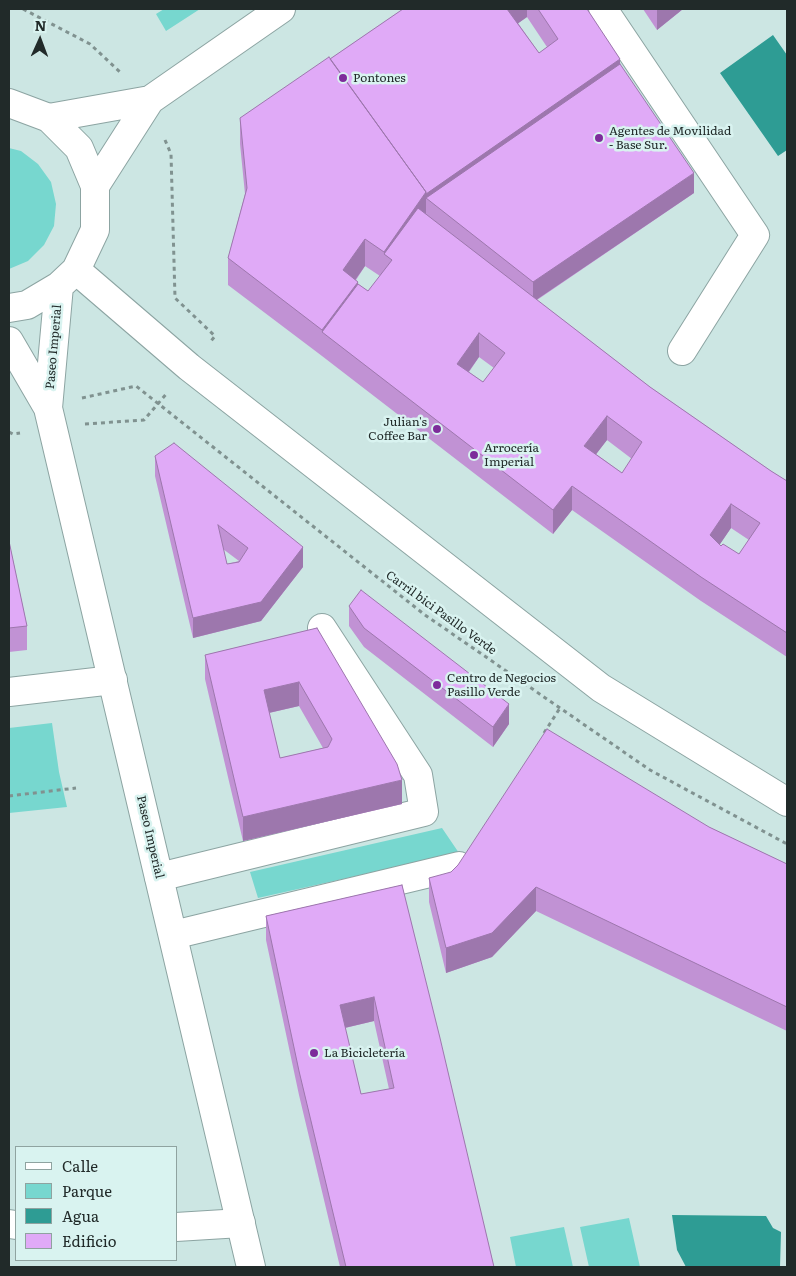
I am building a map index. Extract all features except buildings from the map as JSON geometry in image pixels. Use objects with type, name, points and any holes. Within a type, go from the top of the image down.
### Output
[{"type":"street","points":[[95,186],[150,100],[282,9]]},
{"type":"street","points":[[603,9],[755,235],[682,351]]},
{"type":"street","points":[[49,118],[150,100]]},
{"type":"street","points":[[10,101],[49,118],[79,148],[95,186]]},
{"type":"street","name":"Paseo Imperial","points":[[50,417],[67,278],[94,230],[95,186]]},
{"type":"street","points":[[9,308],[27,305],[67,278],[189,367],[601,688],[787,802]]},
{"type":"street","name":"Paseo Imperial","points":[[9,341],[50,417],[251,1267]]},
{"type":"street","points":[[159,877],[424,812],[418,775],[322,628]]},
{"type":"street","points":[[9,692],[113,680]]},
{"type":"street","points":[[173,935],[459,866]]},
{"type":"street","points":[[178,1227],[241,1223]]},
{"type":"path","points":[[9,432],[13,434],[50,417],[144,420],[215,336],[175,298],[171,154],[150,100],[90,44],[23,9]]},
{"type":"path","name":"Carril bici Pasillo Verde","points":[[99,393],[136,386],[425,615],[650,770],[787,844]]},
{"type":"path","points":[[540,740],[560,708]]},
{"type":"path","points":[[9,796],[76,788]]},
{"type":"green space","points":[[164,9],[200,9],[166,31],[156,14]]},
{"type":"green space","points":[[9,148],[21,151],[38,164],[51,182],[56,204],[54,226],[44,245],[28,261],[9,269]]},
{"type":"green space","points":[[52,723],[59,772],[67,807],[9,813],[9,728]]},
{"type":"green space","points":[[442,828],[459,853],[258,898],[250,872]]},
{"type":"green space","points":[[629,1218],[640,1267],[589,1267],[580,1227]]},
{"type":"green space","points":[[564,1227],[573,1267],[516,1267],[510,1237]]},
{"type":"water","points":[[773,35],[787,55],[787,150],[778,156],[720,73]]},
{"type":"water","points":[[672,1215],[766,1216],[773,1228],[781,1232],[780,1267],[686,1267],[677,1250]]},
{"type":"place","name":"Pontones","points":[[343,78]]},
{"type":"place","name":"Agentes de Movilidad - Base Sur.","points":[[599,138]]},
{"type":"place","name":"Julian's Coffee Bar","points":[[437,429]]},
{"type":"place","name":"Arrocería Imperial","points":[[474,455]]},
{"type":"place","name":"Centro de Negocios Pasillo Verde","points":[[437,685]]},
{"type":"place","name":"La Bicicletería","points":[[314,1053]]}]
